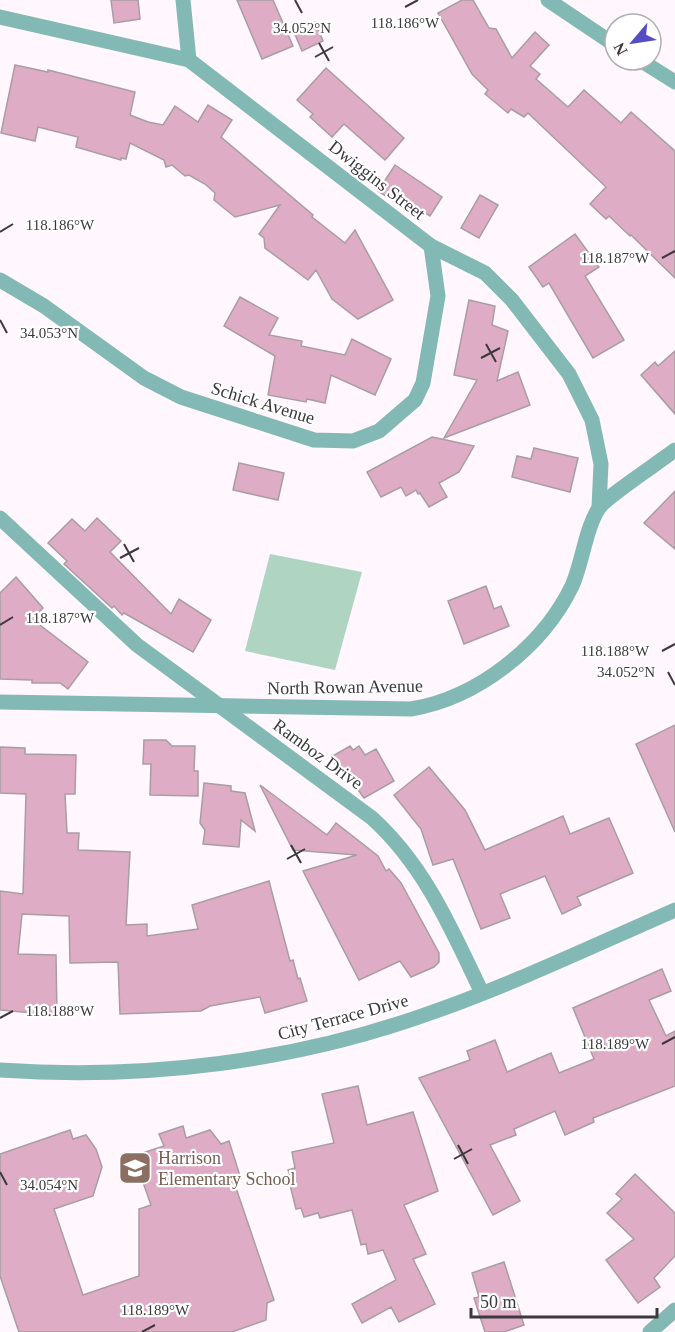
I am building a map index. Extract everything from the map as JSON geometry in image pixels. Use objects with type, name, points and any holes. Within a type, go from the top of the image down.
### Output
[{"type":"street","points":[[183,0],[189,60]]},
{"type":"street","points":[[548,0],[603,37]]},
{"type":"street","name":"Dwiggins Street","points":[[0,17],[189,60],[431,246],[485,273],[512,300],[569,374],[592,420],[601,464],[599,507]]},
{"type":"street","points":[[659,72],[675,82]]},
{"type":"street","name":"Schick Avenue","points":[[0,280],[44,306],[144,378],[181,397],[314,440],[353,441],[379,431],[415,400],[423,383],[438,296],[431,246]]},
{"type":"street","points":[[599,507],[675,450]]},
{"type":"street","name":"North Rowan Avenue","points":[[0,702],[411,709],[435,705],[493,677],[554,619],[573,584],[599,507]]},
{"type":"street","name":"Ramboz Drive","points":[[0,518],[137,645],[372,818],[396,840],[426,882],[482,993]]},
{"type":"street","name":"City Terrace Drive","points":[[0,1070],[39,1073],[128,1071],[197,1067],[280,1054],[385,1028],[482,993],[675,910]]},
{"type":"street","points":[[650,1332],[675,1310]]},
{"type":"green space","points":[[270,554],[362,572],[335,670],[245,651]]},
{"type":"building","points":[[111,0],[138,0],[140,19],[114,23]]},
{"type":"building","points":[[237,0],[273,0],[293,46],[262,59]]},
{"type":"building","points":[[462,0],[473,0],[489,28],[496,29],[512,58],[535,32],[549,45],[530,66],[540,74],[536,79],[568,107],[584,90],[621,123],[631,112],[675,151],[675,278],[631,235],[609,216],[606,219],[590,204],[606,187],[528,113],[524,117],[511,109],[508,113],[485,94],[488,90],[472,74],[438,13]]},
{"type":"building","points":[[315,22],[323,41],[302,51],[294,32]]},
{"type":"building","points":[[15,65],[48,72],[48,70],[135,92],[130,115],[148,122],[163,125],[175,106],[198,122],[208,105],[232,120],[221,137],[313,215],[312,217],[345,243],[355,230],[393,300],[358,319],[332,299],[316,270],[308,280],[265,248],[264,238],[259,234],[280,205],[235,217],[214,200],[215,193],[205,184],[189,175],[185,176],[172,165],[166,167],[164,160],[130,143],[126,159],[121,158],[121,160],[76,147],[78,137],[38,127],[35,141],[1,133]]},
{"type":"building","points":[[326,68],[404,138],[385,160],[344,124],[332,137],[310,117],[313,114],[297,100]]},
{"type":"building","points":[[395,165],[442,197],[430,216],[404,200],[401,206],[378,191]]},
{"type":"building","points":[[480,195],[498,205],[479,238],[461,228]]},
{"type":"building","points":[[575,234],[599,267],[585,276],[624,340],[593,358],[549,283],[543,287],[529,267]]},
{"type":"building","points":[[240,297],[278,318],[269,335],[302,341],[301,346],[345,355],[352,339],[391,359],[375,395],[331,375],[325,403],[268,395],[275,356],[224,326]]},
{"type":"building","points":[[469,300],[495,306],[492,325],[508,331],[497,381],[518,372],[530,405],[444,438],[477,380],[454,375]]},
{"type":"building","points":[[675,351],[675,414],[641,375],[655,362],[658,366]]},
{"type":"building","points":[[432,437],[474,446],[459,472],[439,483],[447,497],[429,507],[416,490],[406,496],[401,487],[381,497],[367,472]]},
{"type":"building","points":[[534,448],[578,458],[570,492],[512,477],[517,456],[531,459]]},
{"type":"building","points":[[239,463],[284,473],[278,500],[233,490]]},
{"type":"building","points":[[675,491],[675,549],[644,523]]},
{"type":"building","points":[[97,518],[121,541],[110,552],[171,614],[179,599],[211,620],[193,652],[124,613],[122,615],[114,606],[112,608],[64,564],[67,561],[48,543],[72,519],[85,531]]},
{"type":"building","points":[[16,577],[43,608],[32,619],[88,662],[68,689],[60,683],[32,683],[32,680],[0,679],[0,593]]},
{"type":"building","points":[[486,586],[494,609],[501,606],[509,626],[464,644],[448,601]]},
{"type":"building","points":[[675,725],[675,832],[636,744]]},
{"type":"building","points":[[144,740],[166,740],[172,746],[195,746],[194,771],[198,771],[198,796],[150,795],[151,764],[143,764]]},
{"type":"building","points":[[350,746],[353,750],[359,746],[365,755],[376,749],[394,781],[364,798],[345,772],[341,774],[331,757]]},
{"type":"building","points":[[0,747],[25,748],[25,754],[76,755],[75,794],[65,794],[67,833],[79,833],[78,850],[130,852],[126,925],[147,924],[147,936],[198,929],[192,905],[269,881],[290,961],[293,960],[307,1001],[265,1013],[260,997],[210,1006],[201,1011],[120,1014],[118,962],[70,963],[69,916],[22,914],[18,954],[56,955],[57,1016],[34,1016],[34,1013],[0,1010],[0,891],[23,894],[26,794],[0,793]]},
{"type":"building","points":[[429,767],[465,810],[485,850],[563,816],[570,834],[609,818],[633,873],[577,897],[581,905],[562,914],[545,876],[500,894],[510,918],[481,929],[453,859],[433,865],[421,829],[394,795]]},
{"type":"building","points":[[204,783],[231,786],[231,791],[245,793],[255,831],[241,820],[239,847],[203,844],[205,830],[200,823]]},
{"type":"building","points":[[260,785],[327,835],[336,823],[378,856],[386,871],[389,869],[401,883],[439,953],[439,962],[434,967],[411,977],[400,961],[359,980],[303,871],[357,855],[293,850]]},
{"type":"building","points":[[662,969],[671,991],[649,1000],[666,1036],[675,1031],[675,1086],[593,1118],[594,1122],[565,1135],[555,1111],[514,1129],[516,1135],[490,1145],[520,1201],[493,1215],[419,1078],[470,1060],[467,1051],[495,1040],[507,1072],[551,1053],[559,1073],[594,1059],[573,1008]]},
{"type":"building","points":[[358,1086],[367,1125],[413,1112],[438,1191],[404,1205],[426,1254],[413,1259],[435,1304],[399,1322],[391,1307],[362,1323],[352,1304],[396,1280],[383,1250],[368,1254],[366,1244],[361,1245],[352,1210],[320,1218],[318,1213],[304,1217],[301,1208],[296,1209],[288,1177],[290,1176],[288,1170],[295,1168],[292,1152],[334,1143],[322,1094]]},
{"type":"building","points":[[183,1126],[186,1138],[210,1130],[221,1144],[229,1141],[241,1179],[234,1182],[274,1300],[267,1303],[266,1320],[232,1332],[19,1332],[0,1276],[0,1154],[70,1130],[73,1139],[86,1135],[96,1149],[102,1167],[93,1196],[54,1209],[83,1295],[139,1276],[139,1209],[151,1205],[139,1171],[139,1154],[164,1146],[159,1134]]},
{"type":"building","points":[[635,1174],[675,1213],[675,1256],[654,1278],[660,1287],[638,1303],[606,1260],[634,1239],[607,1213],[622,1199],[616,1194]]},
{"type":"building","points":[[504,1262],[524,1325],[504,1332],[485,1332],[474,1298],[479,1297],[472,1273]]},
{"type":"place","name":"Harrison Elementary School","points":[[135,1168]]}]
